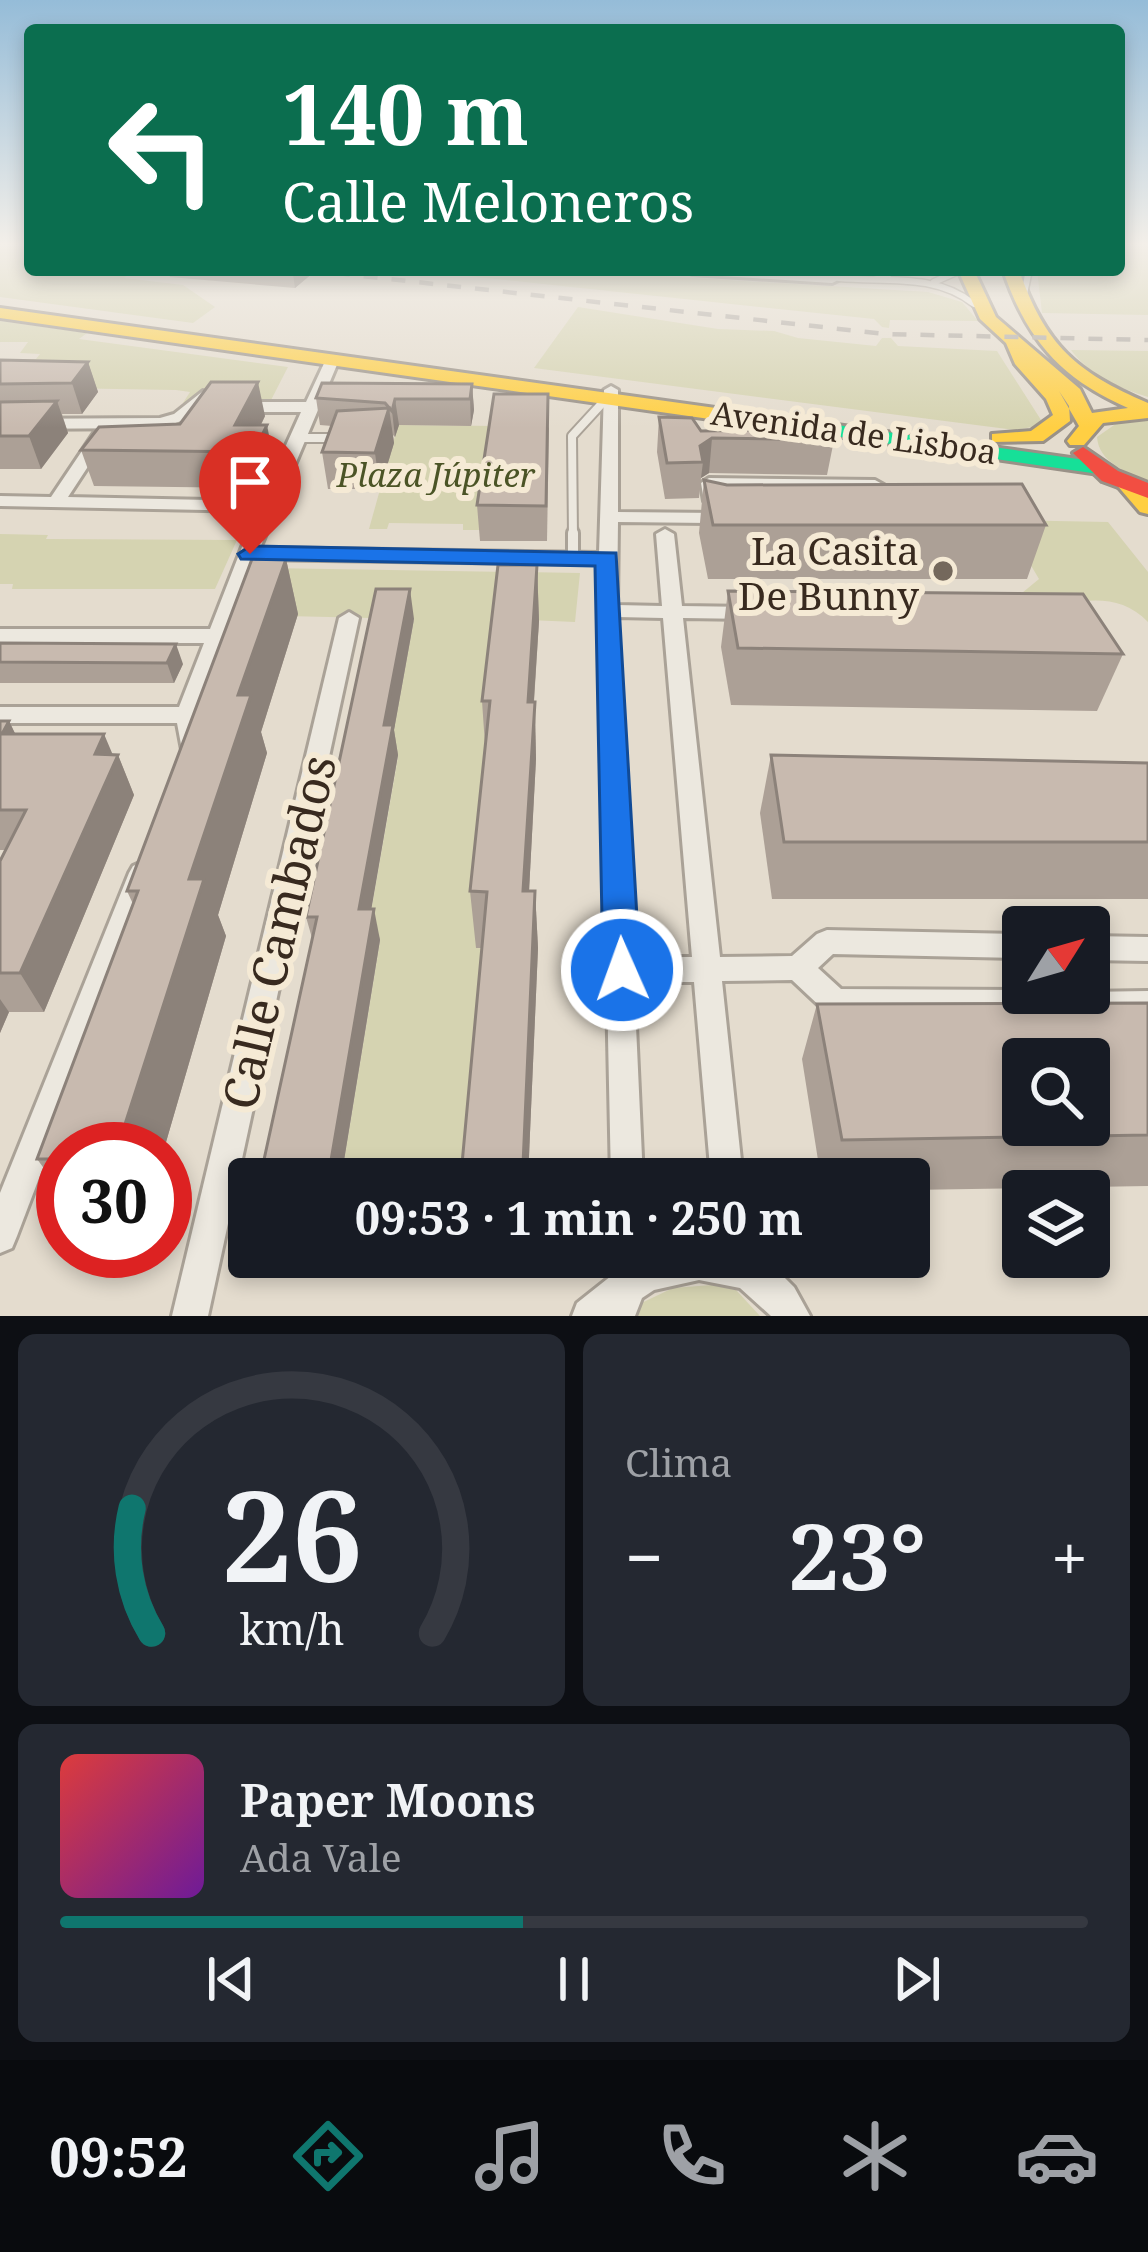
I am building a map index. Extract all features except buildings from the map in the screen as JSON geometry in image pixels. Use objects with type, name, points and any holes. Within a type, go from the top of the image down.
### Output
[{"type":"main road","points":[[981,304],[989,319],[1021,323]]},
{"type":"main road","points":[[1007,304],[1072,394],[1085,457],[1138,487],[1148,507]]},
{"type":"main road","points":[[1013,304],[1021,323],[1067,371],[1148,411]]},
{"type":"main road","points":[[902,429],[1021,438],[1058,424],[1061,402],[1016,358],[1021,323],[1017,304]]},
{"type":"main road","name":"Avenida de Lisboa","points":[[0,309],[332,360],[1027,446],[1082,432],[1112,413],[1148,411]]},
{"type":"main road","name":"Avenida de Lisboa","points":[[0,309],[610,393],[688,417],[1100,468]]},
{"type":"street","points":[[185,764],[194,742],[187,715],[267,506],[298,438],[321,403],[332,360]]},
{"type":"street","points":[[610,393],[607,611],[626,1158]]},
{"type":"street","points":[[0,424],[161,423],[179,417],[203,395]]},
{"type":"street","points":[[188,433],[200,413],[215,407],[321,403]]},
{"type":"street","points":[[57,501],[108,425]]},
{"type":"street","points":[[89,453],[109,453]]},
{"type":"street","points":[[744,529],[721,529],[709,483],[893,485]]},
{"type":"street","points":[[0,501],[267,506]]},
{"type":"street","points":[[607,518],[717,518]]},
{"type":"street","points":[[664,535],[725,1158]]},
{"type":"street","points":[[250,554],[608,559]]},
{"type":"street","points":[[607,611],[764,613]]},
{"type":"street","name":"Calle Cambados","points":[[190,1316],[349,618]]},
{"type":"street","points":[[0,636],[218,635]]},
{"type":"street","points":[[0,715],[187,715]]},
{"type":"street","points":[[0,1236],[152,850]]},
{"type":"street","points":[[622,970],[798,968],[827,943],[1002,946]]},
{"type":"street","points":[[1110,948],[1148,949]]},
{"type":"street","points":[[798,968],[836,1002],[1148,1004]]},
{"type":"street","points":[[758,1278],[799,1314]]},
{"type":"street","points":[[590,1316],[625,1286]]},
{"type":"lane","points":[[976,304],[989,319]]},
{"type":"lane","points":[[1021,323],[1024,304]]},
{"type":"lane","points":[[573,557],[572,436],[610,393]]},
{"type":"lane","points":[[298,438],[343,438]]},
{"type":"green space","points":[[55,304],[215,307],[193,323]]},
{"type":"green space","points":[[736,304],[964,304],[978,321],[890,320],[889,328],[874,319]]},
{"type":"green space","points":[[1041,304],[1148,304],[1148,315],[1042,313]]},
{"type":"green space","points":[[578,307],[798,338],[876,346],[882,338],[891,338],[898,346],[997,351],[1041,420],[1038,426],[1015,430],[534,368]]},
{"type":"green space","points":[[0,321],[87,333],[79,339],[288,367],[269,404],[183,403],[190,392],[176,390],[0,387],[0,375],[16,359],[36,359],[40,354],[20,353],[28,342],[0,342]]},
{"type":"green space","points":[[1071,350],[1148,351],[1148,397],[1105,380]]},
{"type":"green space","points":[[1148,420],[1148,481],[1108,460],[1097,437],[1117,423]]},
{"type":"green space","name":"Plaza Júpiter","points":[[398,425],[496,426],[481,530],[463,530],[463,524],[389,523],[387,529],[369,529]]},
{"type":"green space","points":[[1004,520],[1108,522],[1148,572],[1148,622],[1113,602],[1044,607],[1022,593],[1039,579]]},
{"type":"green space","points":[[0,534],[48,535],[46,539],[237,540],[215,589],[12,589],[13,584],[0,584]]},
{"type":"green space","points":[[268,568],[580,573],[575,622],[529,620],[477,948],[492,949],[475,1158],[344,1158],[380,941],[366,940],[398,757],[389,756],[414,619],[247,615]]},
{"type":"green space","points":[[712,1285],[736,1290],[760,1316],[629,1316],[633,1307],[673,1288]]},
{"type":"railway","points":[[618,304],[885,334],[1148,340]]},
{"type":"traffic: fast","points":[[766,421],[1099,468]]},
{"type":"traffic: slow","points":[[982,304],[989,319],[1073,393],[1087,423]]},
{"type":"traffic: slow","points":[[1023,304],[1059,360],[1097,386],[1148,410]]},
{"type":"traffic: slow","points":[[0,313],[766,421]]},
{"type":"traffic: slow","points":[[999,438],[1036,437],[1063,417],[1054,397],[1024,364],[1014,344]]},
{"type":"traffic: slow","points":[[1077,441],[1097,418],[1148,412]]},
{"type":"traffic: slow","points":[[1127,484],[1148,507]]},
{"type":"traffic: jam","points":[[1083,453],[1110,476],[1148,491]]},
{"type":"place","name":"La Casita De Bunny","points":[[943,571]]},
{"type":"route","points":[[250,554],[608,559],[622,970]]}]
